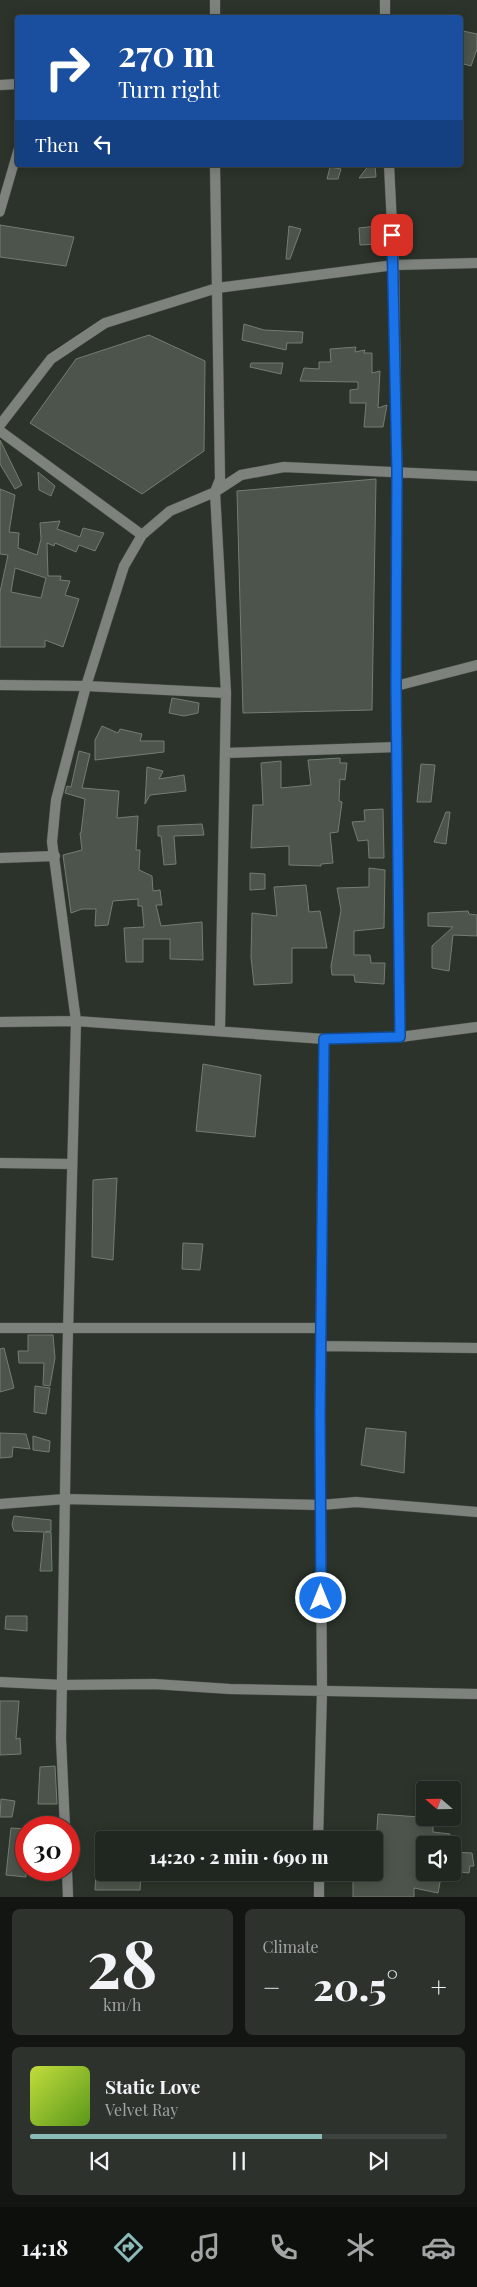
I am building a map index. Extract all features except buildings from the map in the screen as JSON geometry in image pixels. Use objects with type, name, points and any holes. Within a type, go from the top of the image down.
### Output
[{"type":"street","points":[[215,0],[215,15]]},
{"type":"street","points":[[385,0],[385,15]]},
{"type":"street","points":[[0,85],[15,84]]},
{"type":"street","points":[[215,167],[220,478],[215,492],[226,693],[220,1030]]},
{"type":"street","points":[[389,167],[394,265],[397,471],[396,686],[400,1037]]},
{"type":"street","points":[[0,425],[51,359],[105,323],[217,288],[394,265],[477,263]]},
{"type":"street","points":[[0,431],[142,535]]},
{"type":"street","points":[[64,1816],[61,1739],[68,1328],[76,1021],[52,842],[56,800],[86,686],[124,566],[142,535],[170,511],[215,492],[241,475],[284,467],[477,476]]},
{"type":"street","points":[[396,686],[477,665]]},
{"type":"street","points":[[0,685],[86,686],[226,693]]},
{"type":"street","points":[[225,753],[397,747]]},
{"type":"street","points":[[0,858],[54,856]]},
{"type":"street","points":[[0,1022],[76,1021],[324,1039],[400,1037],[477,1026]]},
{"type":"street","points":[[318,1831],[322,1691],[321,1328],[324,1039]]},
{"type":"street","points":[[0,1163],[72,1164]]},
{"type":"street","points":[[0,1328],[321,1328]]},
{"type":"street","points":[[321,1346],[477,1348]]},
{"type":"street","points":[[0,1504],[65,1499],[321,1505],[356,1502],[477,1512]]},
{"type":"street","points":[[0,1682],[62,1685],[154,1684],[230,1689],[477,1694]]},
{"type":"street","points":[[67,1881],[68,1897]]},
{"type":"street","points":[[319,1881],[319,1897]]},
{"type":"lane","points":[[0,212],[15,160]]},
{"type":"route","points":[[321,1598],[320,1414],[324,1039],[400,1037],[396,686],[397,471],[392,235]]}]
